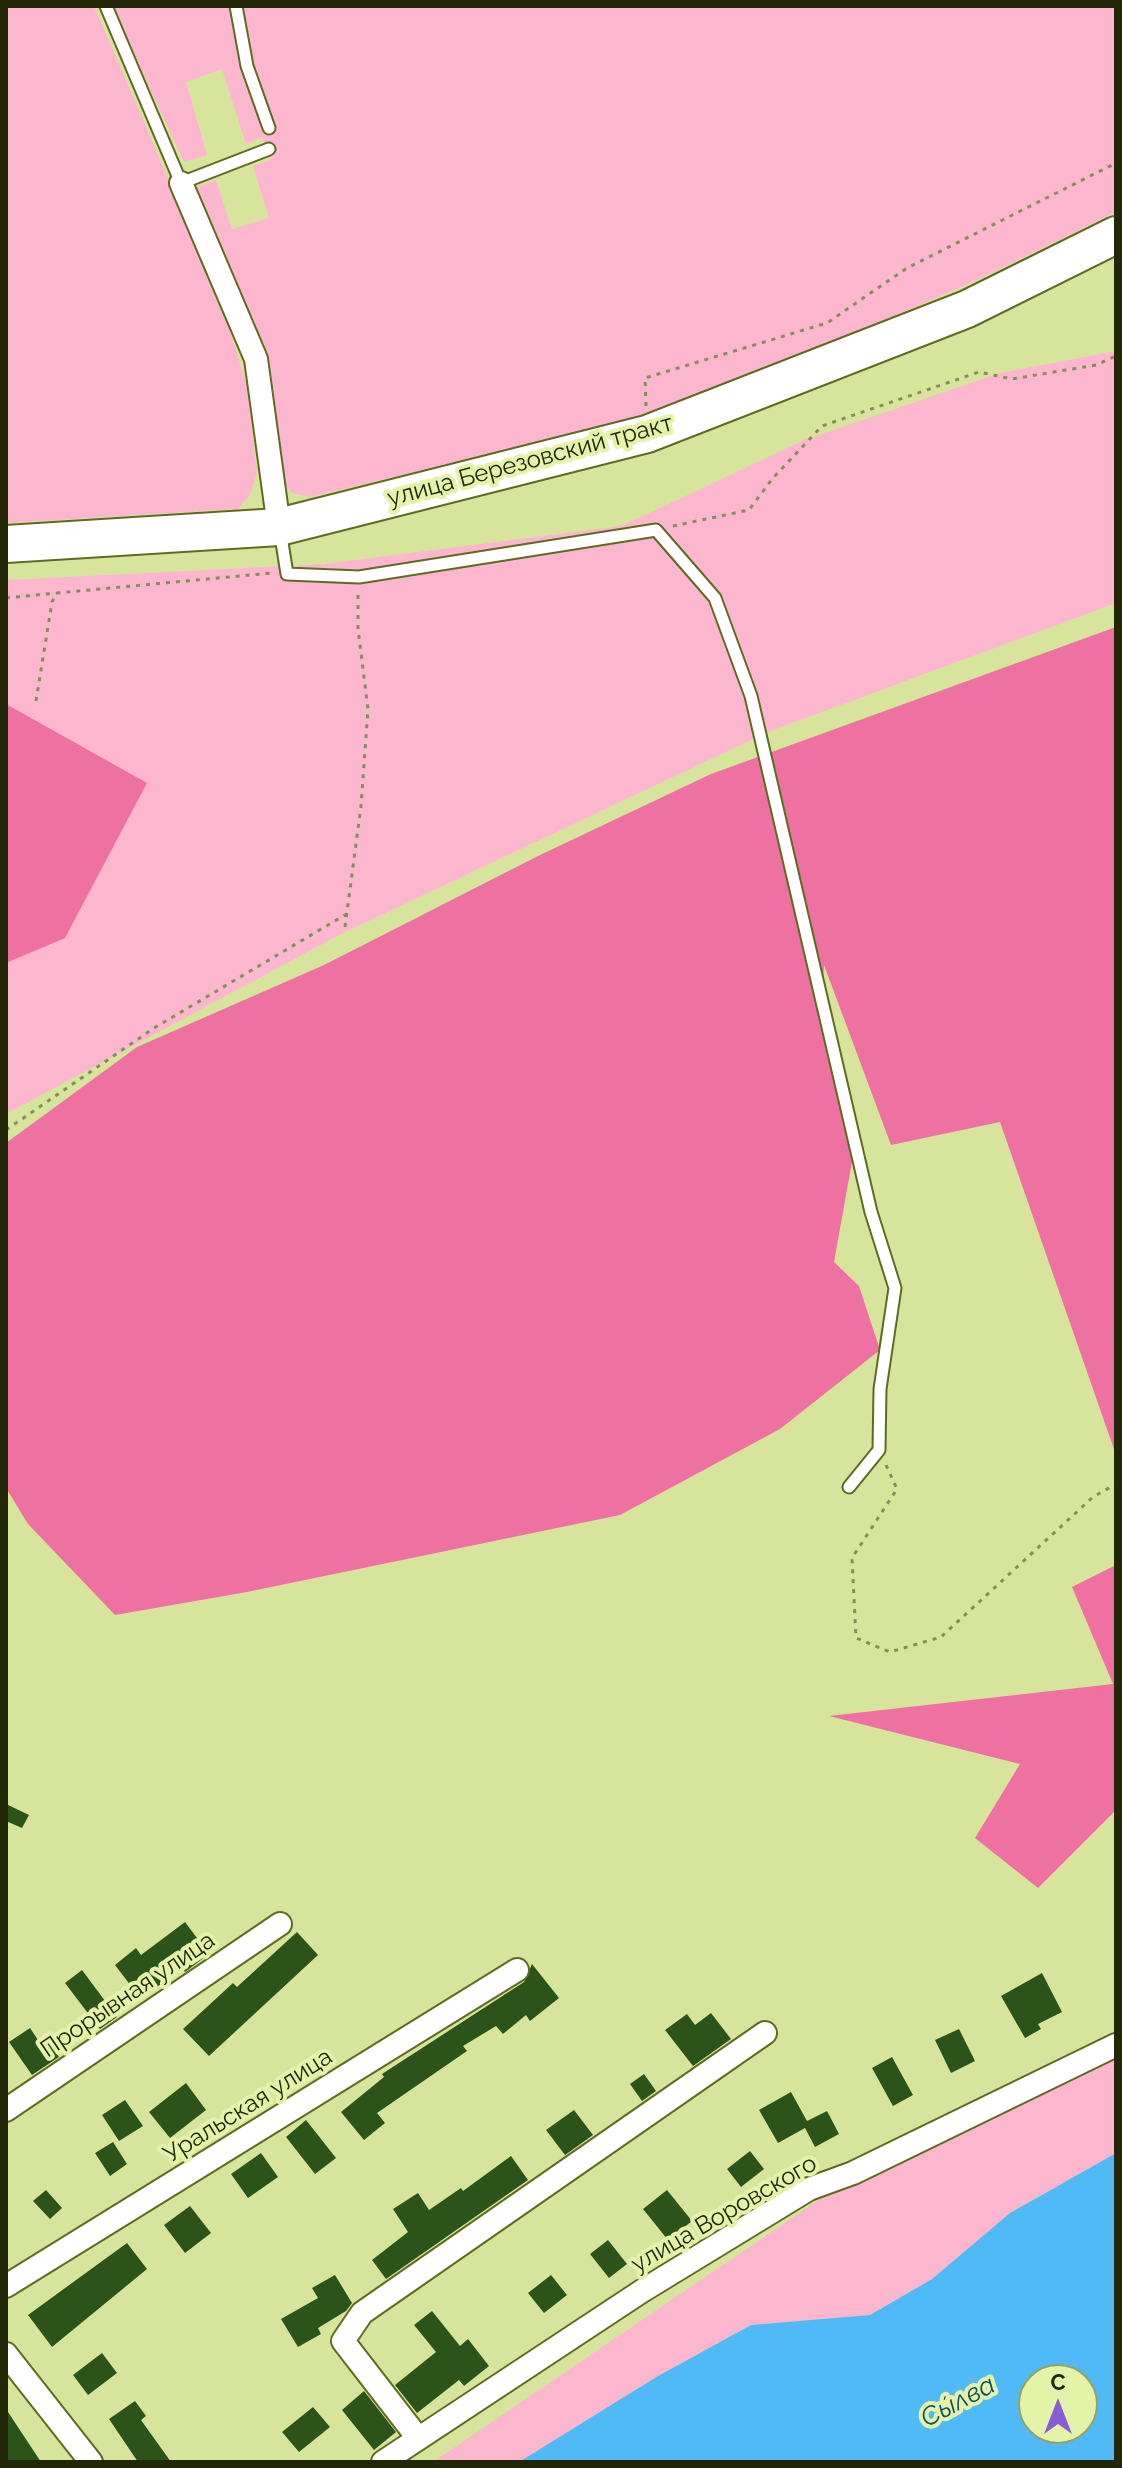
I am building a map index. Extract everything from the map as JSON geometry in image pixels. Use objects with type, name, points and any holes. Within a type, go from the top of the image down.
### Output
[{"type":"main road","name":"улица Березовский тракт","points":[[6,544],[279,527],[647,434],[967,309],[1116,235]]},
{"type":"street","points":[[181,183],[256,359],[279,527]]},
{"type":"street","name":"Прорывная улица","points":[[6,2110],[280,1924]]},
{"type":"street","name":"Уральская улица","points":[[6,2286],[517,1970]]},
{"type":"street","points":[[418,2438],[343,2341],[362,2313],[765,2033]]},
{"type":"street","name":"улица Воровского","points":[[383,2462],[642,2291],[809,2189],[853,2173],[1116,2045]]},
{"type":"street","points":[[6,2354],[91,2462]]},
{"type":"lane","points":[[106,6],[181,183],[269,149]]},
{"type":"lane","points":[[236,6],[247,66],[269,128]]},
{"type":"lane","points":[[279,527],[287,574],[359,577],[656,530],[715,598],[751,696],[871,1212],[895,1288],[880,1389],[879,1450],[849,1487]]},
{"type":"path","points":[[647,434],[645,378],[827,323],[907,268],[1116,163]]},
{"type":"path","points":[[656,530],[749,510],[773,478],[822,426],[979,372],[1012,379],[1096,365],[1116,356]]},
{"type":"path","points":[[6,598],[262,572],[287,574]]},
{"type":"path","points":[[345,927],[350,912],[368,709],[358,629],[359,577]]},
{"type":"path","points":[[36,701],[52,602],[57,593]]},
{"type":"path","points":[[6,1130],[154,1028],[350,912]]},
{"type":"path","points":[[879,1450],[897,1489],[852,1558],[856,1638],[890,1652],[941,1637],[1093,1497],[1116,1484]]},
{"type":"shaded area","points":[[6,6],[94,6],[221,301],[247,386],[257,473],[250,495],[238,509],[6,523]]},
{"type":"shaded area","points":[[112,6],[1116,6],[1116,212],[971,283],[795,358],[624,421],[310,497],[292,493],[283,482],[268,357],[192,189],[216,180],[232,229],[269,218],[253,166],[270,160],[262,137],[246,144],[222,69],[186,82],[207,155],[184,162]]},
{"type":"shaded area","points":[[1116,351],[1116,603],[768,732],[341,934],[6,1114],[6,580],[324,564],[622,526],[804,440],[1000,373]]},
{"type":"shaded area","points":[[1116,627],[1116,1455],[1000,1122],[891,1145],[824,965],[822,1005],[853,1156],[834,1262],[859,1286],[880,1350],[780,1429],[620,1515],[247,1592],[115,1615],[28,1524],[6,1488],[6,1143],[137,1047],[324,965],[538,856],[711,774]]},
{"type":"shaded area","points":[[6,704],[147,783],[65,938],[6,963]]},
{"type":"shaded area","points":[[1116,1565],[1116,1810],[1038,1888],[975,1838],[1020,1764],[829,1716],[1113,1684],[1072,1587]]},
{"type":"shaded area","points":[[1116,2054],[1116,2153],[1010,2213],[932,2279],[870,2315],[751,2325],[658,2376],[519,2462],[433,2462],[817,2201]]},
{"type":"water","name":"Сы́лва","points":[[1116,2153],[1116,2462],[519,2462],[658,2376],[751,2325],[870,2315],[932,2279],[1010,2213]]},
{"type":"building","points":[[6,1804],[29,1815],[22,1828],[6,1821]]},
{"type":"building","points":[[185,1922],[209,1954],[185,1972],[182,1968],[141,1999],[115,1965],[136,1948],[141,1955]]},
{"type":"building","points":[[297,1932],[318,1955],[209,2056],[183,2029],[233,1983],[237,1987]]},
{"type":"building","points":[[532,1964],[559,1998],[530,2021],[526,2015],[503,2034],[496,2026],[463,2046],[467,2051],[377,2113],[385,2123],[364,2140],[341,2112],[384,2077],[382,2074],[524,1982]]},
{"type":"building","points":[[82,1970],[117,2017],[100,2029],[65,1983]]},
{"type":"building","points":[[1042,1973],[1062,2012],[1038,2024],[1041,2029],[1025,2038],[1001,1996]]},
{"type":"building","points":[[711,2013],[731,2039],[693,2066],[665,2030],[687,2014],[695,2025]]},
{"type":"building","points":[[30,2028],[42,2046],[49,2042],[59,2057],[32,2075],[9,2042]]},
{"type":"building","points":[[959,2029],[975,2061],[951,2073],[935,2040]]},
{"type":"building","points":[[892,2057],[913,2095],[893,2106],[872,2068]]},
{"type":"building","points":[[644,2074],[656,2091],[642,2101],[630,2084]]},
{"type":"building","points":[[186,2083],[206,2110],[170,2138],[149,2112]]},
{"type":"building","points":[[791,2092],[807,2121],[827,2111],[839,2134],[815,2147],[805,2128],[778,2143],[759,2110]]},
{"type":"building","points":[[125,2100],[143,2126],[119,2141],[102,2115]]},
{"type":"building","points":[[574,2110],[593,2135],[565,2155],[546,2130]]},
{"type":"building","points":[[306,2120],[336,2158],[315,2174],[286,2137]]},
{"type":"building","points":[[113,2142],[127,2164],[110,2176],[95,2153]]},
{"type":"building","points":[[750,2151],[764,2169],[741,2187],[727,2169]]},
{"type":"building","points":[[261,2153],[278,2177],[248,2198],[231,2174]]},
{"type":"building","points":[[511,2156],[528,2180],[386,2279],[372,2260],[408,2232],[393,2209],[418,2193],[429,2210],[461,2188],[463,2191]]},
{"type":"building","points":[[46,2190],[62,2208],[50,2219],[33,2201]]},
{"type":"building","points":[[667,2190],[692,2221],[668,2240],[643,2209]]},
{"type":"building","points":[[190,2206],[211,2233],[185,2253],[164,2225]]},
{"type":"building","points":[[608,2240],[627,2264],[609,2278],[590,2254]]},
{"type":"building","points":[[127,2243],[147,2269],[52,2347],[28,2315]]},
{"type":"building","points":[[335,2275],[352,2303],[346,2311],[318,2328],[321,2334],[298,2347],[281,2319],[318,2298],[312,2288]]},
{"type":"building","points":[[551,2275],[567,2295],[544,2313],[528,2293]]},
{"type":"building","points":[[432,2311],[460,2346],[468,2339],[489,2366],[464,2386],[459,2380],[417,2413],[395,2385],[436,2352],[414,2325]]},
{"type":"building","points":[[102,2353],[117,2373],[88,2395],[73,2375]]},
{"type":"building","points":[[364,2391],[396,2432],[374,2450],[342,2410]]},
{"type":"building","points":[[135,2401],[146,2416],[141,2420],[171,2462],[138,2462],[109,2419]]},
{"type":"building","points":[[313,2407],[330,2427],[299,2452],[282,2432]]},
{"type":"building","points":[[6,2409],[41,2462],[6,2462]]}]
